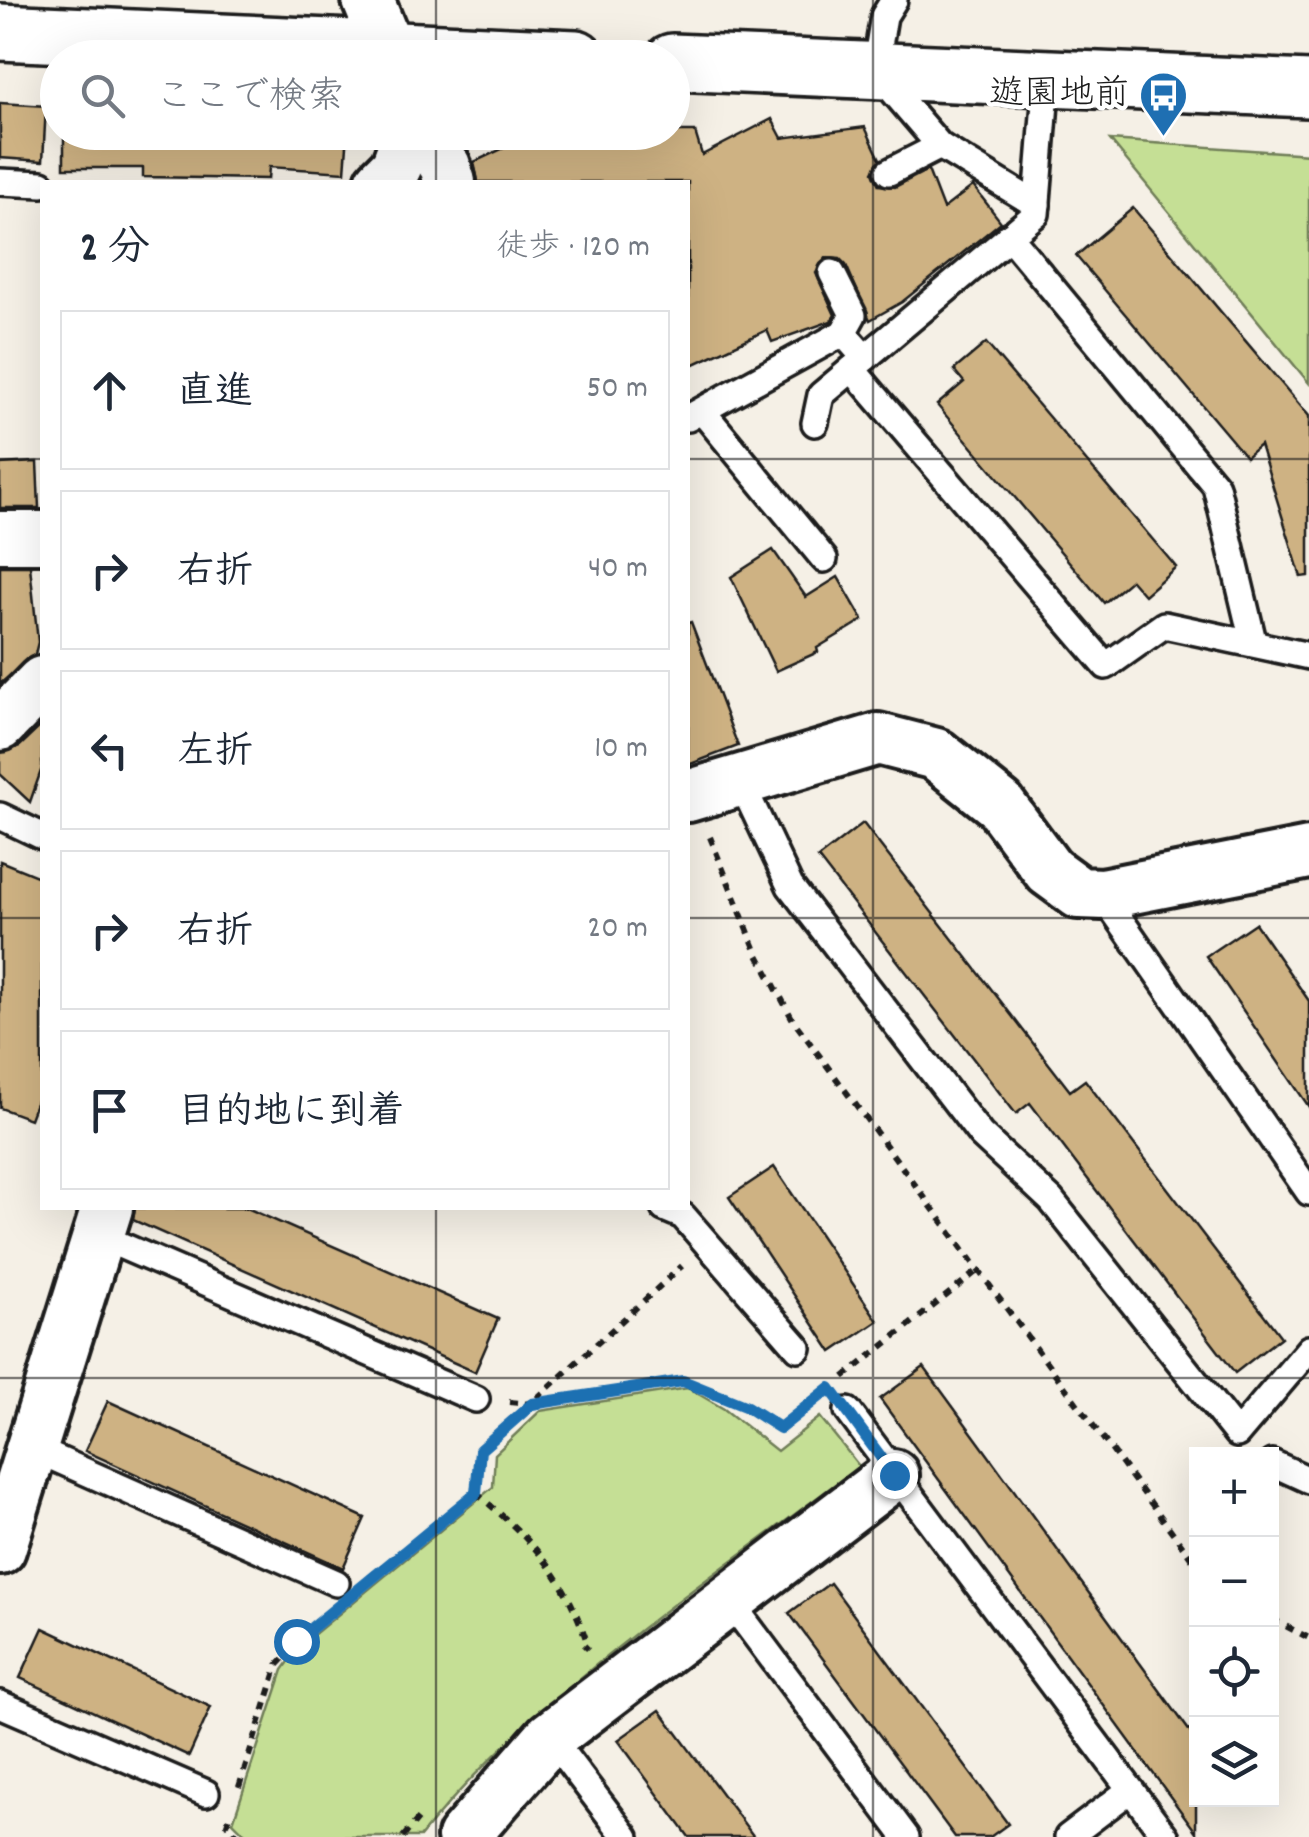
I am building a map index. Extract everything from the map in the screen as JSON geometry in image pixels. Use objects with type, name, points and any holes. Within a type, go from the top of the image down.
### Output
[{"type":"street","points":[[0,32],[394,39]]},
{"type":"street","points":[[690,63],[1309,89]]},
{"type":"street","points":[[383,180],[396,167],[402,150]]},
{"type":"street","points":[[435,150],[449,180]]},
{"type":"street","points":[[0,538],[40,537]]},
{"type":"street","points":[[0,726],[40,684]]},
{"type":"street","points":[[698,816],[740,780],[878,740],[936,754],[1000,805],[1049,871],[1080,893],[1102,894],[1309,853]]},
{"type":"street","points":[[0,1549],[103,1222]]},
{"type":"street","points":[[445,1822],[550,1736],[731,1603],[894,1475]]},
{"type":"lane","points":[[894,0],[884,16],[875,70],[940,146],[1037,204]]},
{"type":"lane","points":[[815,423],[821,394],[1036,214],[1046,78]]},
{"type":"lane","points":[[889,172],[940,146]]},
{"type":"lane","points":[[0,182],[40,184]]},
{"type":"lane","points":[[1010,236],[1216,486],[1253,641]]},
{"type":"lane","points":[[824,558],[695,415],[843,333],[853,316],[832,273]]},
{"type":"lane","points":[[843,333],[858,363],[1106,666],[1164,625],[1309,656]]},
{"type":"lane","points":[[740,780],[790,886],[982,1134],[1051,1200],[1237,1434],[1253,1447]]},
{"type":"lane","points":[[0,816],[40,835]]},
{"type":"lane","points":[[1102,894],[1309,1192]]},
{"type":"lane","points":[[669,1210],[684,1216],[798,1348]]},
{"type":"lane","points":[[103,1222],[476,1399]]},
{"type":"lane","points":[[1237,1434],[1309,1348]]},
{"type":"lane","points":[[848,1412],[1166,1837]]},
{"type":"lane","points":[[32,1448],[344,1592]]},
{"type":"lane","points":[[1279,1465],[1309,1480]]},
{"type":"lane","points":[[731,1603],[906,1837]]},
{"type":"lane","points":[[0,1704],[206,1793]]},
{"type":"lane","points":[[550,1736],[626,1837]]},
{"type":"lane","points":[[1068,1837],[1130,1790]]},
{"type":"path","points":[[698,816],[757,953],[793,1020],[1189,1555]]},
{"type":"path","points":[[234,1800],[278,1665],[296,1641],[344,1592],[476,1493],[480,1450],[604,1332],[708,1244]]},
{"type":"path","points":[[532,1404],[683,1381],[747,1407],[780,1428],[976,1272]]},
{"type":"path","points":[[830,1388],[848,1412]]},
{"type":"path","points":[[476,1493],[521,1530],[556,1571],[575,1606],[588,1645],[574,1658]]},
{"type":"path","points":[[1279,1623],[1309,1638]]},
{"type":"path","points":[[231,1812],[227,1824],[239,1837]]},
{"type":"path","points":[[404,1837],[445,1822]]},
{"type":"green space","points":[[1110,140],[1309,154],[1309,383]]},
{"type":"green space","points":[[688,1388],[724,1409],[777,1451],[820,1417],[859,1466],[571,1686],[466,1784],[420,1837],[248,1837],[233,1822],[283,1670],[301,1645],[493,1487],[495,1454],[540,1411]]},
{"type":"building","points":[[0,103],[40,106],[43,161],[0,158]]},
{"type":"building","points":[[772,119],[782,138],[865,127],[880,159],[873,172],[879,185],[895,187],[928,170],[943,209],[973,186],[1001,222],[902,302],[870,320],[846,265],[840,259],[826,258],[816,273],[835,315],[831,321],[772,342],[767,330],[690,366],[690,180],[478,180],[474,162],[500,150],[690,150],[690,132],[695,132],[702,155]]},
{"type":"building","points":[[64,150],[347,150],[345,172],[269,167],[268,179],[143,177],[143,168],[64,168]]},
{"type":"building","points":[[1133,208],[1309,416],[1309,576],[1301,577],[1260,445],[1246,457],[1076,256]]},
{"type":"building","points":[[986,343],[1176,567],[1144,595],[1131,580],[1104,603],[937,405],[964,382],[954,370]]},
{"type":"building","points":[[37,462],[39,508],[0,508],[0,464]]},
{"type":"building","points":[[773,550],[806,597],[838,577],[863,620],[817,648],[818,652],[776,671],[731,577]]},
{"type":"building","points":[[0,566],[30,566],[38,642],[35,654],[0,684]]},
{"type":"building","points":[[690,622],[738,746],[690,764]]},
{"type":"building","points":[[40,727],[40,774],[30,802],[0,774],[0,753],[20,746]]},
{"type":"building","points":[[863,823],[1070,1091],[1085,1080],[1281,1337],[1235,1373],[1030,1103],[1016,1114],[818,858]]},
{"type":"building","points":[[0,861],[40,877],[40,1092],[30,1119],[0,1108]]},
{"type":"building","points":[[1255,923],[1309,1001],[1309,1107],[1206,956]]},
{"type":"building","points":[[774,1167],[878,1321],[832,1352],[729,1197]]},
{"type":"building","points":[[135,1210],[252,1210],[498,1319],[475,1372],[133,1220]]},
{"type":"building","points":[[924,1367],[1189,1730],[1189,1807],[1196,1807],[1196,1832],[880,1399]]},
{"type":"building","points":[[108,1401],[365,1518],[343,1568],[85,1451]]},
{"type":"building","points":[[830,1583],[1008,1824],[990,1837],[955,1837],[789,1613]]},
{"type":"building","points":[[43,1628],[211,1707],[189,1756],[20,1678]]},
{"type":"building","points":[[660,1710],[754,1837],[689,1837],[618,1740]]},
{"type":"place","name":"遊園地前","points":[[1164,138]]},
{"type":"route","points":[[296,1641],[476,1493],[480,1450],[532,1404],[683,1381],[747,1407],[780,1428],[830,1388],[894,1475]]}]
